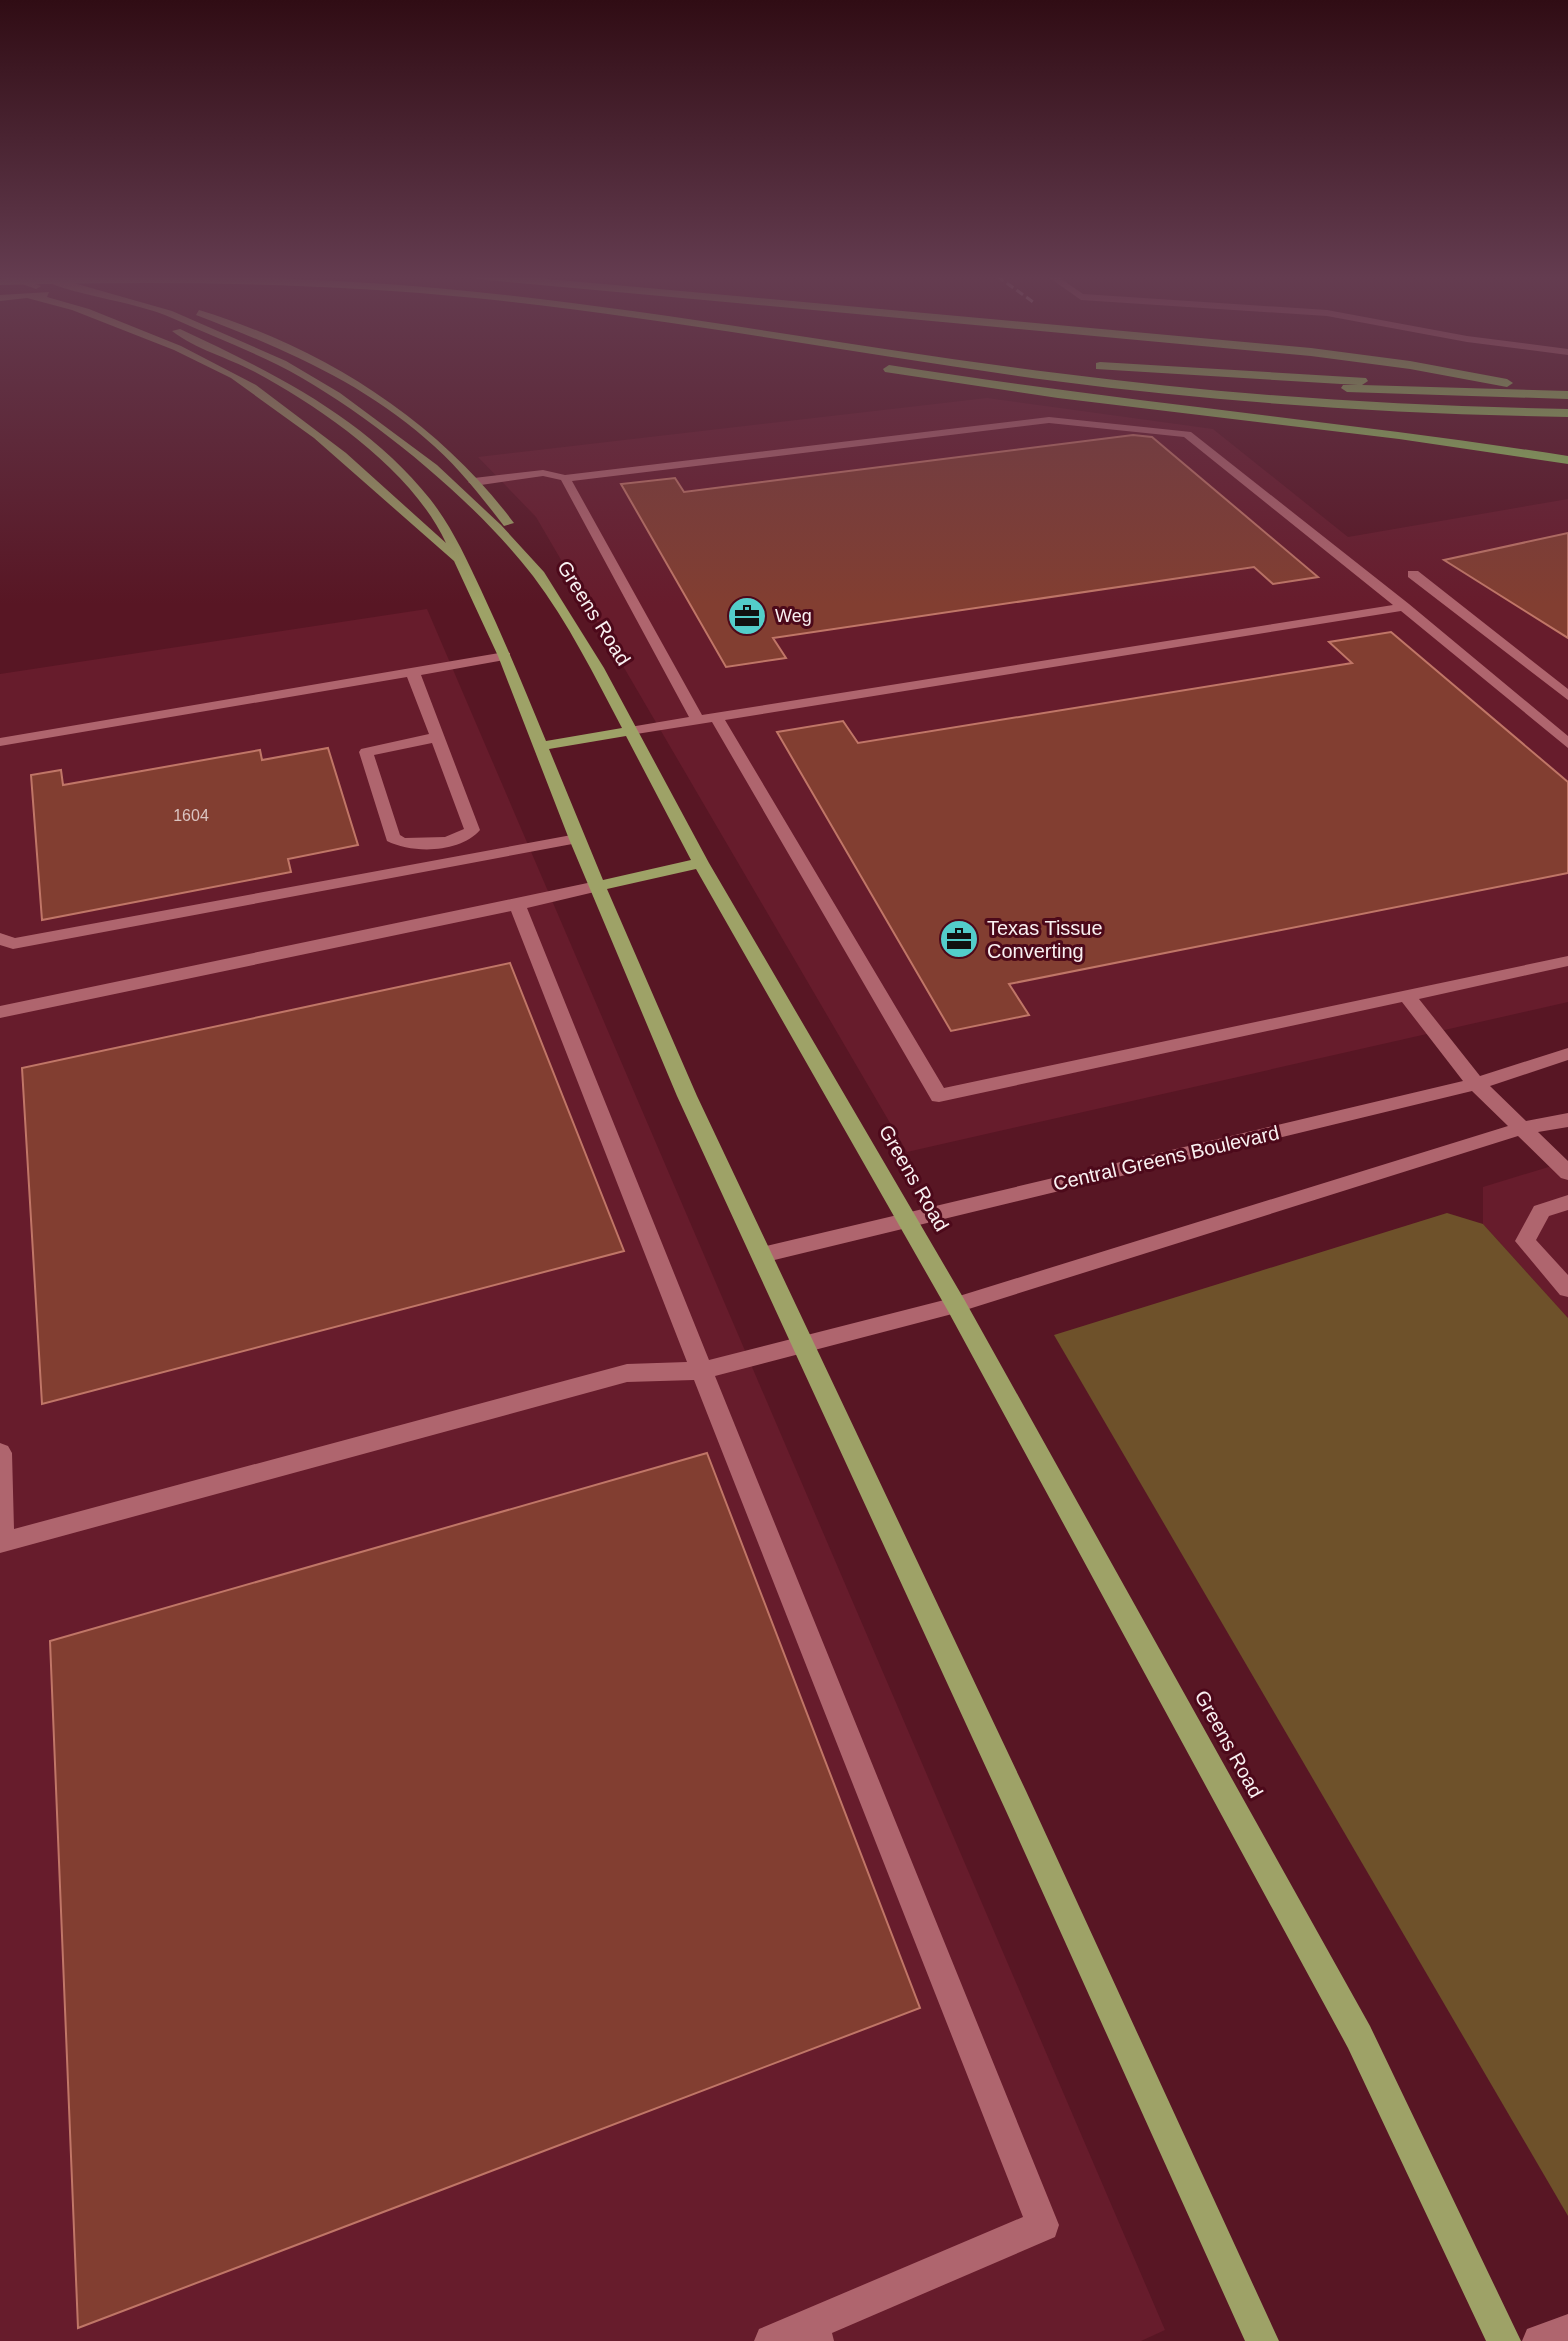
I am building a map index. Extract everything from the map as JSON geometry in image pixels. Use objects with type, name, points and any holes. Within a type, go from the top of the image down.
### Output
[{"type":"highway","points":[[992,385],[1568,460]]},
{"type":"highway","points":[[1107,385],[1284,409],[1568,426]]},
{"type":"highway","points":[[1140,385],[1309,402],[1568,413]]},
{"type":"highway","points":[[1308,385],[1568,396]]},
{"type":"highway","points":[[1515,385],[1568,396]]},
{"type":"highway","points":[[1228,417],[1568,473]]},
{"type":"main road","points":[[248,385],[271,399],[382,491],[466,569]]},
{"type":"main road","points":[[283,385],[347,425],[385,458],[425,501],[449,536],[466,569],[687,1096],[1016,1801],[1262,2341]]},
{"type":"main road","name":"Greens Road","points":[[316,385],[378,425],[433,467],[497,528],[539,575],[597,668],[701,863],[956,1305],[1359,2037],[1504,2341]]},
{"type":"main road","points":[[354,385],[401,415],[456,461],[508,523],[539,575]]},
{"type":"main road","points":[[542,746],[630,731]]},
{"type":"main road","points":[[597,886],[701,863]]},
{"type":"street","points":[[474,482],[543,473],[565,478],[1049,420],[1187,434],[1404,607],[1568,744]]},
{"type":"street","points":[[565,478],[707,719],[939,1096],[1568,961]]},
{"type":"street","points":[[1413,574],[1568,696]]},
{"type":"street","points":[[630,731],[1404,607]]},
{"type":"street","points":[[0,742],[505,656]]},
{"type":"street","points":[[413,673],[437,737],[471,834],[416,845],[400,843],[393,838],[366,752],[437,737]]},
{"type":"street","points":[[0,938],[13,944],[577,839]]},
{"type":"street","points":[[0,1012],[597,886]]},
{"type":"street","points":[[517,905],[1043,2225],[815,2332],[771,2341]]},
{"type":"street","points":[[1407,996],[1476,1084],[1568,1173]]},
{"type":"street","name":"Central Greens Boulevard","points":[[762,1255],[1476,1084],[1568,1054]]},
{"type":"street","points":[[0,1453],[2,1543],[627,1373],[702,1371],[956,1305],[1520,1129],[1568,1120]]},
{"type":"street","points":[[1568,1202],[1541,1211],[1525,1241],[1568,1289]]},
{"type":"street","points":[[1539,2341],[1568,2331]]},
{"type":"shaded area","points":[[987,398],[1213,429],[1348,537],[1568,499],[1568,1002],[907,1152],[536,517],[478,457]]},
{"type":"shaded area","points":[[427,609],[1165,2330],[1141,2341],[0,2341],[0,674]]},
{"type":"shaded area","points":[[1568,1161],[1568,1318],[1483,1224],[1483,1187]]},
{"type":"shaded area","points":[[1447,1213],[1483,1224],[1568,1318],[1568,2216],[1054,1335]]},
{"type":"building","points":[[1133,435],[1152,437],[1318,577],[1273,584],[1254,567],[773,638],[786,658],[726,667],[621,484],[675,478],[684,492]]},
{"type":"building","points":[[1568,533],[1568,638],[1444,560]]},
{"type":"building","points":[[1391,632],[1568,782],[1568,873],[1009,984],[1029,1015],[951,1031],[777,732],[843,721],[858,743],[1352,663],[1329,642]]},
{"type":"building","points":[[328,748],[358,845],[288,859],[291,872],[42,920],[31,775],[61,770],[63,785],[260,750],[262,760]]},
{"type":"building","points":[[510,963],[624,1251],[42,1404],[22,1068]]},
{"type":"building","points":[[707,1453],[920,2008],[78,2328],[50,1641]]},
{"type":"place","name":"Weg","points":[[747,616]]},
{"type":"place","name":"Texas Tissue Converting","points":[[959,939]]}]
